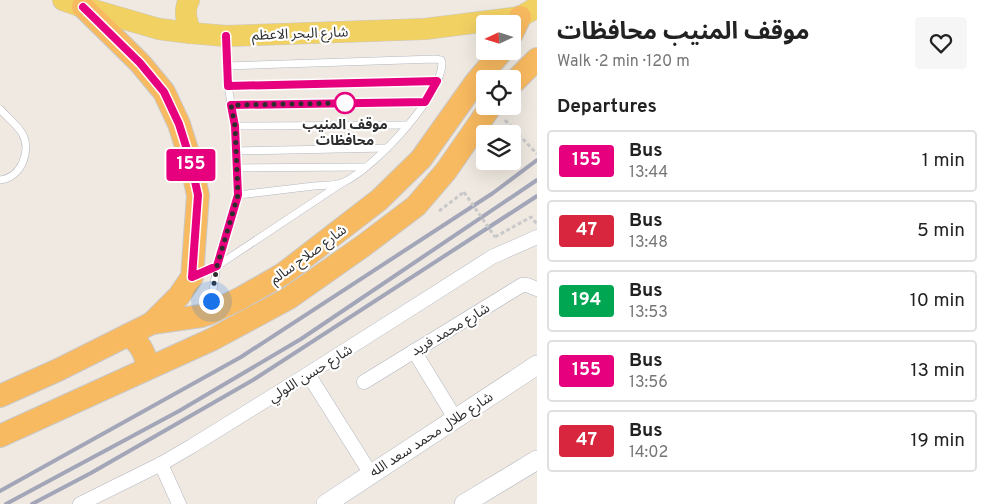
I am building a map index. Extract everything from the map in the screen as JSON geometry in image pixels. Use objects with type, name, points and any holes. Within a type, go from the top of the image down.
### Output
[{"type":"highway","points":[[73,4],[146,70],[164,92],[179,124],[190,159],[198,195],[192,277],[179,296],[152,323]]},
{"type":"highway","points":[[521,75],[537,59]]},
{"type":"highway","name":"شارع صلاح سالم","points":[[0,396],[58,370],[152,323],[210,313],[283,274],[379,200],[422,159],[475,83],[494,60]]},
{"type":"highway","name":"شارع صلاح سالم","points":[[0,436],[213,339],[289,298],[364,246],[416,206],[446,171],[485,115]]},
{"type":"highway","points":[[128,335],[137,341],[142,348],[146,359],[146,368]]},
{"type":"main road","points":[[189,0],[186,5],[186,18],[191,33]]},
{"type":"main road","name":"شارع البحر الاعظم","points":[[73,4],[123,8],[159,28],[226,36],[425,30],[523,20]]},
{"type":"main road","name":"شارع طلال محمد سعد الله","points":[[326,504],[537,365]]},
{"type":"main road","points":[[464,504],[535,466]]},
{"type":"street","name":"شارع حسن اللولي","points":[[80,504],[161,464],[308,374],[492,257],[537,237]]},
{"type":"street","name":"شارع محمد فريد","points":[[364,382],[522,285],[537,289]]},
{"type":"street","points":[[414,351],[454,418]]},
{"type":"street","points":[[308,374],[371,474]]},
{"type":"street","points":[[161,464],[179,504]]},
{"type":"lane","points":[[210,313],[217,266],[238,195],[235,126],[226,66],[226,36]]},
{"type":"lane","points":[[192,277],[217,266],[366,167],[392,144],[425,102],[437,81],[442,63],[441,60],[434,58],[226,66]]},
{"type":"lane","points":[[228,86],[437,81]]},
{"type":"lane","points":[[231,105],[425,102]]},
{"type":"lane","points":[[0,109],[21,132],[26,143],[26,154],[22,165],[14,174],[5,180],[0,180]]},
{"type":"lane","points":[[235,126],[408,125]]},
{"type":"lane","points":[[235,152],[387,148]]},
{"type":"lane","points":[[236,168],[366,167]]},
{"type":"lane","points":[[238,195],[343,182]]},
{"type":"path","points":[[521,136],[537,154]]},
{"type":"path","points":[[435,214],[464,192],[495,237],[531,217]]},
{"type":"railway","points":[[0,491],[241,357],[493,193],[537,160]]},
{"type":"railway","points":[[6,504],[179,411],[301,339],[537,180]]},
{"type":"railway","points":[[32,504],[91,473],[253,380],[537,196]]},
{"type":"bus line","name":"155","points":[[83,7],[140,63],[164,92],[179,124],[190,159],[198,195],[192,277],[217,266],[238,195],[235,126],[231,105],[425,102],[437,81],[228,86],[226,36]]},
{"type":"place","name":"موقف المنيب محافظات","points":[[345,103]]},
{"type":"route","points":[[211,301],[217,266],[238,195],[235,126],[231,105],[347,103],[345,103]]}]
